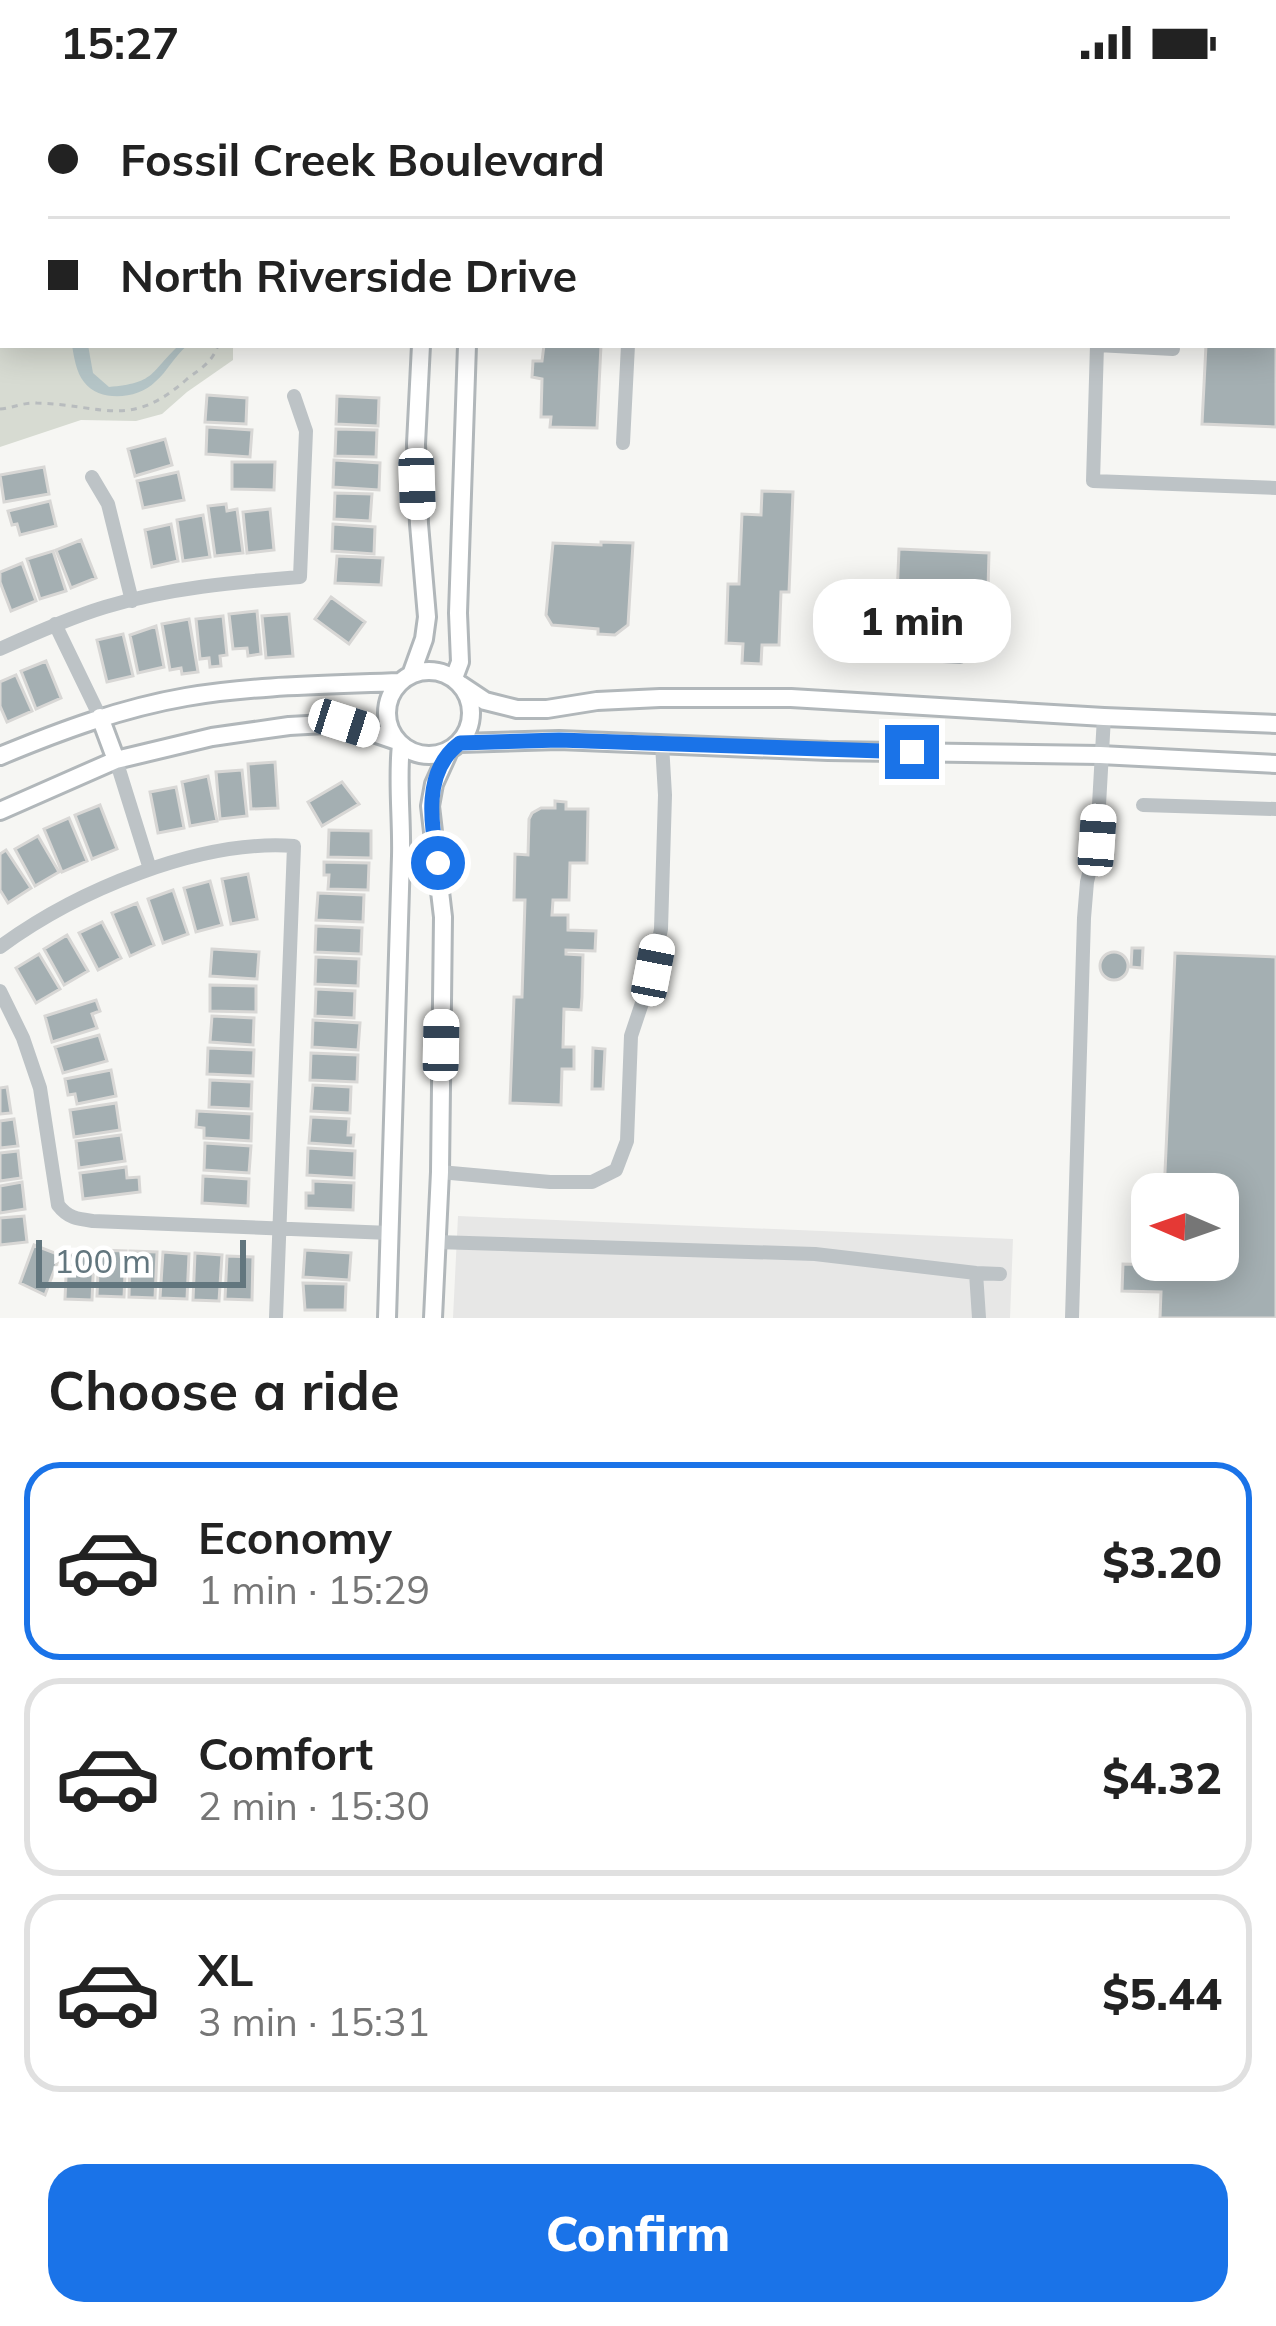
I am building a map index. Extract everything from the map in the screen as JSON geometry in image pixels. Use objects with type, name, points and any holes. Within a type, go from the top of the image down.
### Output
[{"type":"main road","points":[[387,1318],[401,856],[399,743],[390,730],[388,704],[424,639],[427,616],[418,524],[421,348]]},
{"type":"main road","points":[[433,1318],[443,917],[430,806],[434,784],[471,721],[472,708],[458,681],[467,348]]},
{"type":"main road","points":[[0,756],[100,718],[185,697],[405,678],[433,670],[485,701],[517,709],[660,698],[791,698],[1276,724]]},
{"type":"main road","points":[[100,718],[116,760]]},
{"type":"main road","points":[[0,812],[116,760],[212,737],[344,723],[419,754],[439,755],[454,747],[559,740],[1276,764]]},
{"type":"street","points":[[623,443],[628,348]]},
{"type":"street","points":[[1097,348],[1093,481],[1276,488]]},
{"type":"street","points":[[1154,348],[1173,349]]},
{"type":"street","points":[[0,649],[109,605],[202,586],[300,577],[306,431],[294,396]]},
{"type":"street","points":[[92,477],[108,504],[132,601]]},
{"type":"street","points":[[56,624],[100,718]]},
{"type":"street","points":[[943,656],[960,657]]},
{"type":"street","points":[[1072,1318],[1084,918],[1097,840],[1104,717]]},
{"type":"street","points":[[440,1172],[592,1182],[616,1170],[627,1141],[631,1036],[662,929],[662,744]]},
{"type":"street","points":[[116,760],[150,869]]},
{"type":"street","points":[[1143,805],[1276,809]]},
{"type":"street","points":[[0,947],[65,906],[150,869],[255,846],[294,846],[276,1318]]},
{"type":"street","points":[[0,991],[40,1088],[58,1205],[64,1214],[93,1221],[390,1233]]},
{"type":"street","points":[[436,1242],[815,1254],[1000,1274]]},
{"type":"street","points":[[976,1274],[979,1318]]},
{"type":"path","points":[[0,409],[31,402],[82,409],[146,408],[208,364],[216,348]]},
{"type":"shaded area","points":[[0,348],[233,348],[233,360],[162,414],[136,421],[81,420],[0,447]]},
{"type":"shaded area","points":[[73,348],[89,348],[93,373],[109,387],[124,385],[143,380],[176,348],[185,348],[148,388],[119,396],[91,389],[77,369]]},
{"type":"shaded area","points":[[458,1216],[1013,1239],[1010,1318],[453,1318]]},
{"type":"building","points":[[544,348],[601,348],[597,428],[550,427],[551,417],[541,417],[542,379],[532,377],[533,361],[542,361]]},
{"type":"building","points":[[1206,348],[1276,348],[1276,427],[1202,424]]},
{"type":"building","points":[[207,395],[247,398],[246,424],[205,422]]},
{"type":"building","points":[[337,396],[379,398],[378,426],[336,424]]},
{"type":"building","points":[[207,427],[252,430],[250,457],[206,454]]},
{"type":"building","points":[[336,429],[377,430],[376,457],[335,456]]},
{"type":"building","points":[[165,439],[172,465],[135,476],[128,449]]},
{"type":"building","points":[[334,460],[380,463],[379,490],[333,487]]},
{"type":"building","points":[[232,462],[275,462],[274,490],[232,489]]},
{"type":"building","points":[[44,467],[49,494],[4,502],[0,475]]},
{"type":"building","points":[[178,472],[184,500],[143,508],[137,481]]},
{"type":"building","points":[[762,491],[793,492],[789,592],[781,592],[779,645],[762,645],[761,664],[742,663],[743,644],[726,643],[728,584],[739,584],[742,514],[761,515]]},
{"type":"building","points":[[335,493],[372,494],[370,521],[334,519]]},
{"type":"building","points":[[50,501],[56,526],[20,535],[8,511]]},
{"type":"building","points":[[226,504],[227,511],[237,509],[243,553],[215,556],[208,506]]},
{"type":"building","points":[[270,509],[274,550],[247,553],[243,512]]},
{"type":"building","points":[[203,515],[210,557],[183,561],[177,520]]},
{"type":"building","points":[[171,524],[178,561],[152,567],[145,530]]},
{"type":"building","points":[[333,524],[375,527],[374,554],[332,551]]},
{"type":"building","points":[[81,540],[96,578],[71,588],[56,550]]},
{"type":"building","points":[[553,543],[633,543],[628,625],[615,635],[552,625],[546,615]]},
{"type":"building","points":[[899,549],[989,553],[987,624],[954,623],[954,633],[927,632],[927,622],[896,621]]},
{"type":"building","points":[[53,551],[66,591],[40,599],[27,559]]},
{"type":"building","points":[[337,556],[383,558],[381,585],[335,583]]},
{"type":"building","points":[[22,563],[36,601],[11,611],[0,572]]},
{"type":"building","points":[[331,597],[365,622],[349,644],[315,619]]},
{"type":"building","points":[[257,611],[261,654],[248,656],[247,648],[233,649],[229,614]]},
{"type":"building","points":[[289,614],[293,656],[266,658],[262,616]]},
{"type":"building","points":[[223,616],[227,655],[220,656],[221,666],[210,667],[209,658],[200,659],[196,619]]},
{"type":"building","points":[[189,619],[198,672],[182,674],[181,668],[170,670],[162,624]]},
{"type":"building","points":[[156,626],[164,667],[138,673],[130,635]]},
{"type":"building","points":[[123,634],[133,676],[107,682],[97,640]]},
{"type":"building","points":[[46,661],[61,698],[36,709],[21,671]]},
{"type":"building","points":[[16,675],[32,711],[7,722],[0,706],[0,682]]},
{"type":"building","points":[[275,762],[278,808],[251,809],[248,764]]},
{"type":"building","points":[[242,770],[247,816],[220,819],[216,772]]},
{"type":"building","points":[[208,776],[217,821],[190,826],[182,782]]},
{"type":"building","points":[[342,782],[359,804],[322,826],[308,802]]},
{"type":"building","points":[[176,787],[184,828],[158,833],[150,792]]},
{"type":"building","points":[[555,801],[566,802],[566,809],[588,809],[587,863],[570,863],[569,900],[553,900],[552,915],[568,915],[568,930],[596,931],[595,951],[566,950],[566,954],[583,955],[582,997],[581,1010],[564,1009],[563,1047],[574,1047],[574,1069],[562,1069],[561,1105],[510,1103],[514,997],[522,997],[525,900],[514,900],[515,854],[528,855],[532,813],[555,808]]},
{"type":"building","points":[[100,805],[117,849],[92,859],[75,815]]},
{"type":"building","points":[[69,818],[87,861],[62,872],[44,829]]},
{"type":"building","points":[[329,830],[371,831],[371,858],[328,857]]},
{"type":"building","points":[[38,836],[59,872],[35,886],[15,849]]},
{"type":"building","points":[[6,850],[31,888],[8,903],[0,890],[0,854]]},
{"type":"building","points":[[324,862],[369,863],[368,890],[328,889]]},
{"type":"building","points":[[248,874],[257,919],[231,924],[222,879]]},
{"type":"building","points":[[210,881],[222,925],[196,932],[184,888]]},
{"type":"building","points":[[173,890],[188,934],[163,943],[148,899]]},
{"type":"building","points":[[318,893],[364,895],[363,922],[316,920]]},
{"type":"building","points":[[137,903],[154,945],[130,956],[112,913]]},
{"type":"building","points":[[102,922],[121,958],[98,970],[79,933]]},
{"type":"building","points":[[316,926],[362,928],[361,954],[315,952]]},
{"type":"building","points":[[67,935],[88,971],[64,985],[44,949]]},
{"type":"building","points":[[1132,948],[1143,948],[1142,968],[1131,967]]},
{"type":"building","points":[[212,949],[259,952],[257,979],[210,976]]},
{"type":"building","points":[[1114,952],[1124,956],[1128,966],[1124,976],[1114,980],[1104,976],[1100,966],[1104,956]]},
{"type":"building","points":[[1175,953],[1276,957],[1276,1318],[1160,1318],[1161,1292],[1122,1291],[1123,1264],[1131,1264],[1131,1281],[1239,1281],[1239,1173],[1165,1173]]},
{"type":"building","points":[[39,954],[60,989],[36,1003],[16,968]]},
{"type":"building","points":[[316,957],[359,959],[358,986],[315,984]]},
{"type":"building","points":[[210,985],[256,986],[256,1012],[210,1011]]},
{"type":"building","points":[[316,989],[355,991],[354,1018],[315,1016]]},
{"type":"building","points":[[96,1000],[100,1011],[92,1014],[97,1028],[52,1042],[45,1016]]},
{"type":"building","points":[[212,1016],[254,1018],[253,1045],[210,1042]]},
{"type":"building","points":[[313,1020],[360,1023],[358,1050],[312,1047]]},
{"type":"building","points":[[99,1035],[107,1061],[63,1073],[55,1047]]},
{"type":"building","points":[[208,1048],[254,1050],[253,1076],[207,1074]]},
{"type":"building","points":[[593,1048],[605,1049],[603,1089],[592,1089]]},
{"type":"building","points":[[311,1053],[358,1055],[357,1082],[310,1080]]},
{"type":"building","points":[[111,1070],[116,1096],[77,1104],[75,1094],[68,1095],[65,1079]]},
{"type":"building","points":[[210,1080],[252,1082],[251,1109],[209,1107]]},
{"type":"building","points":[[313,1085],[351,1087],[350,1113],[311,1111]]},
{"type":"building","points":[[7,1087],[11,1113],[0,1114],[0,1088]]},
{"type":"building","points":[[116,1103],[120,1130],[74,1137],[70,1110]]},
{"type":"building","points":[[197,1111],[252,1114],[251,1141],[204,1138],[204,1128],[196,1127]]},
{"type":"building","points":[[311,1117],[349,1119],[353,1146],[309,1143]]},
{"type":"building","points":[[14,1119],[18,1146],[0,1148],[0,1121]]},
{"type":"building","points":[[121,1135],[125,1161],[79,1168],[76,1141]]},
{"type":"building","points":[[205,1143],[251,1146],[249,1173],[204,1170]]},
{"type":"building","points":[[308,1148],[355,1151],[354,1178],[307,1175]]},
{"type":"building","points":[[18,1151],[21,1178],[0,1181],[0,1153]]},
{"type":"building","points":[[126,1167],[127,1178],[139,1177],[140,1192],[83,1199],[80,1173]]},
{"type":"building","points":[[203,1176],[249,1179],[248,1206],[202,1203]]},
{"type":"building","points":[[313,1181],[354,1183],[353,1210],[306,1208],[306,1193],[313,1193]]},
{"type":"building","points":[[22,1182],[25,1209],[0,1213],[0,1186]]},
{"type":"building","points":[[24,1216],[27,1242],[0,1245],[0,1218]]},
{"type":"building","points":[[34,1245],[60,1255],[45,1295],[20,1283]]},
{"type":"building","points":[[99,1250],[126,1251],[124,1297],[97,1296]]},
{"type":"building","points":[[305,1250],[351,1253],[349,1280],[303,1277]]},
{"type":"building","points":[[130,1251],[157,1252],[155,1298],[129,1297]]},
{"type":"building","points":[[163,1252],[189,1254],[187,1299],[160,1298]]},
{"type":"building","points":[[67,1253],[94,1255],[92,1300],[65,1299]]},
{"type":"building","points":[[195,1253],[222,1255],[219,1301],[193,1300]]},
{"type":"building","points":[[227,1256],[253,1257],[252,1300],[225,1299]]},
{"type":"building","points":[[303,1283],[346,1284],[345,1310],[305,1310]]},
{"type":"route","points":[[438,863],[430,806],[434,784],[449,751],[460,743],[559,740],[912,752]]}]
